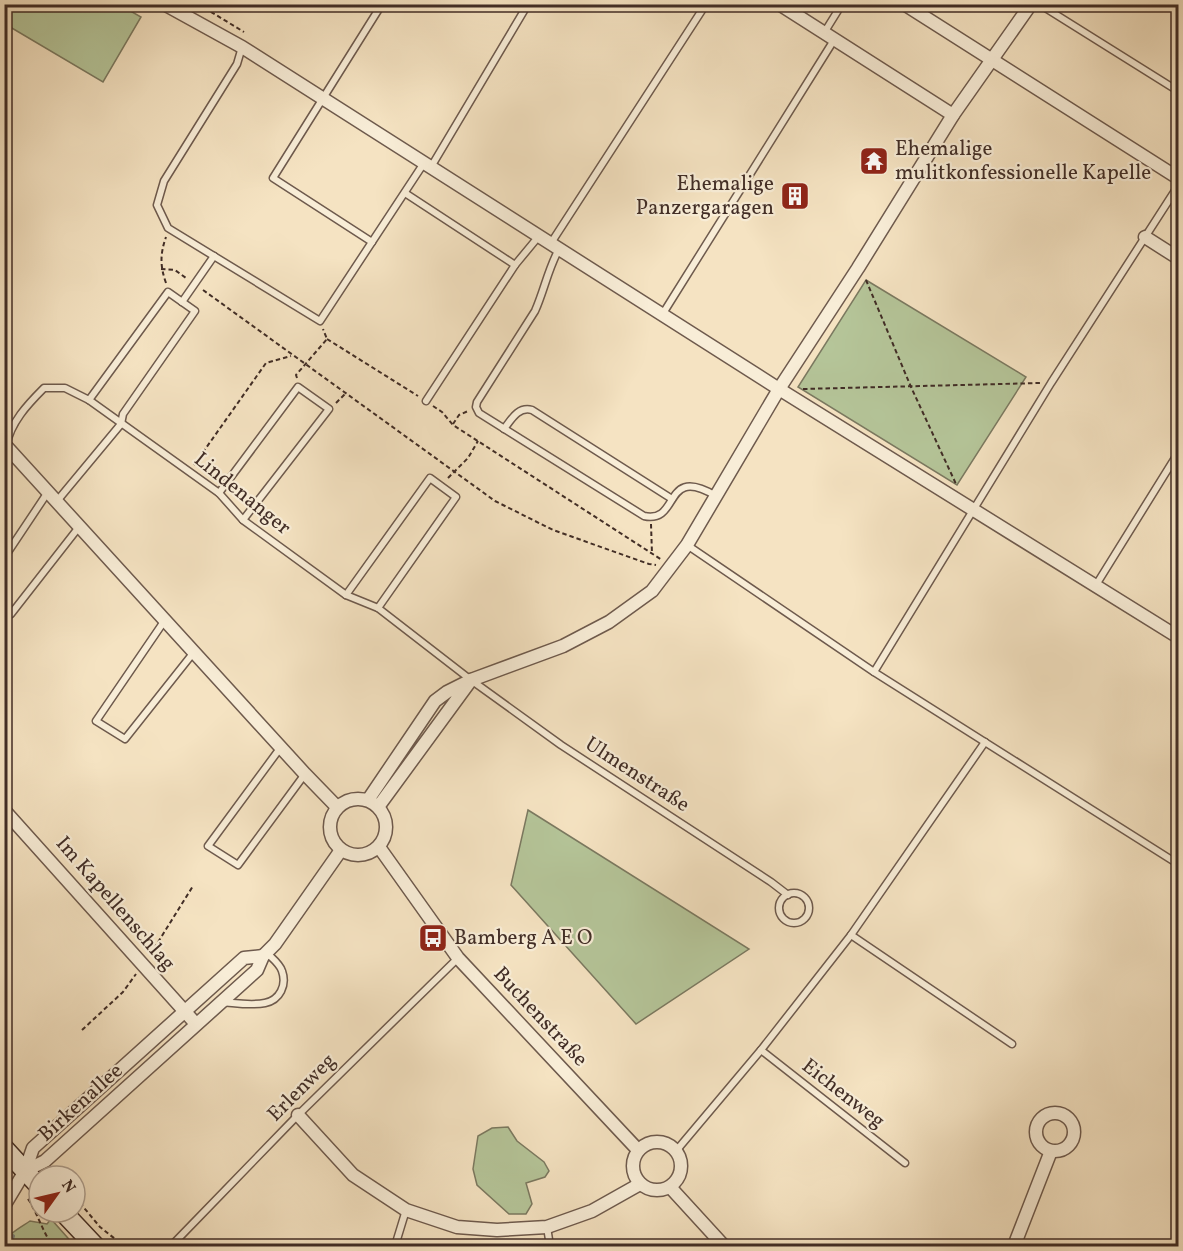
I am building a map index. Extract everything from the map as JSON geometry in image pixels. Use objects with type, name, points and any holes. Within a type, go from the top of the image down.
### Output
[{"type":"main road","points":[[4,1148],[21,1177],[27,1180]]},
{"type":"main road","points":[[74,1224],[95,1246]]},
{"type":"street","points":[[164,4],[242,47],[779,389],[1179,637]]},
{"type":"street","points":[[779,4],[953,115]]},
{"type":"street","points":[[904,4],[1179,178]]},
{"type":"street","points":[[373,803],[471,680],[563,646],[609,622],[652,591],[687,545],[779,389],[858,268],[953,115],[1031,4]]},
{"type":"street","points":[[1145,237],[1179,258]]},
{"type":"street","points":[[6,446],[305,774],[338,807]]},
{"type":"street","points":[[352,799],[373,803],[384,816],[386,826],[379,847],[370,853],[360,855],[341,850],[334,843],[330,834],[329,824],[332,815],[338,807],[352,799]]},
{"type":"street","name":"Im Kapellenschlag","points":[[4,810],[196,1024]]},
{"type":"street","name":"Buchenstraße","points":[[379,847],[458,958],[638,1150]]},
{"type":"street","name":"Birkenallee","points":[[21,1177],[45,1161],[257,970],[265,954],[275,944],[341,850]]},
{"type":"street","name":"Birkenallee","points":[[21,1177],[33,1148],[244,958],[265,954]]},
{"type":"street","points":[[298,1115],[353,1175],[406,1210],[457,1227],[497,1230],[547,1227],[592,1211],[640,1184]]},
{"type":"street","points":[[653,1142],[670,1145],[676,1151],[681,1164],[680,1173],[670,1187],[656,1190],[640,1184],[632,1167],[638,1150],[645,1144],[653,1142]]},
{"type":"street","points":[[1014,1246],[1051,1151]]},
{"type":"street","points":[[4,1206],[21,1177]]},
{"type":"street","points":[[670,1187],[724,1246]]},
{"type":"lane","points":[[372,242],[273,178],[382,4]]},
{"type":"lane","points":[[242,47],[237,64],[164,181],[157,204],[168,228],[320,321],[405,193],[427,166],[528,4]]},
{"type":"lane","points":[[706,4],[555,246],[542,296],[535,311],[476,407],[479,414],[644,516],[651,518],[662,514],[677,492],[689,486],[702,488],[716,496]]},
{"type":"lane","points":[[662,315],[829,37],[842,4]]},
{"type":"lane","points":[[1039,4],[1179,91]]},
{"type":"lane","points":[[874,672],[1051,382],[1179,186]]},
{"type":"lane","points":[[405,193],[515,265]]},
{"type":"lane","points":[[426,401],[515,265],[539,236]]},
{"type":"lane","points":[[182,302],[214,256]]},
{"type":"lane","points":[[4,558],[52,497],[121,424],[123,414],[195,311],[168,292],[89,400]]},
{"type":"lane","points":[[219,493],[298,387],[329,409],[243,520]]},
{"type":"lane","name":"Lindenanger","points":[[6,446],[9,432],[28,404],[44,388],[65,388],[89,400],[219,493],[243,520],[346,595],[378,608],[471,680]]},
{"type":"lane","points":[[504,429],[519,411],[526,408],[532,410],[672,499]]},
{"type":"lane","points":[[1096,585],[1179,453]]},
{"type":"lane","points":[[346,595],[430,478],[456,497],[378,608]]},
{"type":"lane","points":[[4,609],[10,614],[79,527]]},
{"type":"lane","points":[[687,545],[874,672],[1179,864]]},
{"type":"lane","points":[[165,620],[96,721],[125,739],[194,651]]},
{"type":"lane","name":"Ulmenstraße","points":[[471,680],[561,745],[788,895]]},
{"type":"lane","points":[[676,1151],[761,1050],[851,935],[985,742]]},
{"type":"lane","points":[[281,747],[208,846],[238,865],[305,774]]},
{"type":"lane","points":[[797,894],[808,904],[807,916],[798,923],[785,921],[780,913],[780,903],[788,895],[797,894]]},
{"type":"lane","points":[[851,935],[1012,1044]]},
{"type":"lane","points":[[221,1002],[266,1003],[275,999],[282,991],[284,983],[282,969],[265,954]]},
{"type":"lane","name":"Erlenweg","points":[[173,1244],[298,1115],[458,958]]},
{"type":"lane","name":"Eichenweg","points":[[761,1050],[905,1163]]},
{"type":"lane","points":[[395,1246],[406,1210]]},
{"type":"lane","points":[[547,1227],[550,1246]]},
{"type":"path","points":[[168,228],[160,254],[161,268],[168,292]]},
{"type":"path","points":[[161,268],[175,270],[495,501],[553,530],[649,564],[671,566]]},
{"type":"path","points":[[858,268],[866,280],[911,387],[957,485]]},
{"type":"path","points":[[320,321],[327,339],[426,401],[478,441],[671,566]]},
{"type":"path","points":[[298,387],[296,375],[327,339]]},
{"type":"path","points":[[189,472],[267,363],[292,355]]},
{"type":"path","points":[[779,389],[1051,382]]},
{"type":"path","points":[[329,409],[346,393]]},
{"type":"path","points":[[453,424],[459,415],[476,407]]},
{"type":"path","points":[[442,487],[453,471],[468,458],[478,441]]},
{"type":"path","points":[[651,518],[652,554]]},
{"type":"path","points":[[82,1030],[123,992],[143,966],[193,886]]},
{"type":"path","points":[[21,1177],[46,1236],[53,1246]]},
{"type":"path","points":[[87,1211],[100,1227],[124,1246]]},
{"type":"green space","points":[[5,4],[120,5],[141,17],[103,82],[5,24]]},
{"type":"green space","points":[[866,280],[1026,377],[957,485],[798,387]]},
{"type":"green space","points":[[528,810],[749,949],[636,1024],[511,885]]},
{"type":"green space","points":[[508,1127],[517,1141],[544,1162],[549,1171],[545,1177],[526,1183],[532,1204],[526,1214],[509,1214],[477,1185],[473,1169],[478,1136],[492,1128]]},
{"type":"green space","points":[[27,1223],[55,1224],[75,1246],[5,1246],[8,1238]]},
{"type":"waterway","points":[[9,1246],[13,1236]]},
{"type":"place","name":"Ehemalige mulitkonfessionelle Kapelle","points":[[874,161]]},
{"type":"place","name":"Ehemalige Panzergaragen","points":[[795,196]]},
{"type":"place","name":"Bamberg A E O","points":[[433,938]]}]
